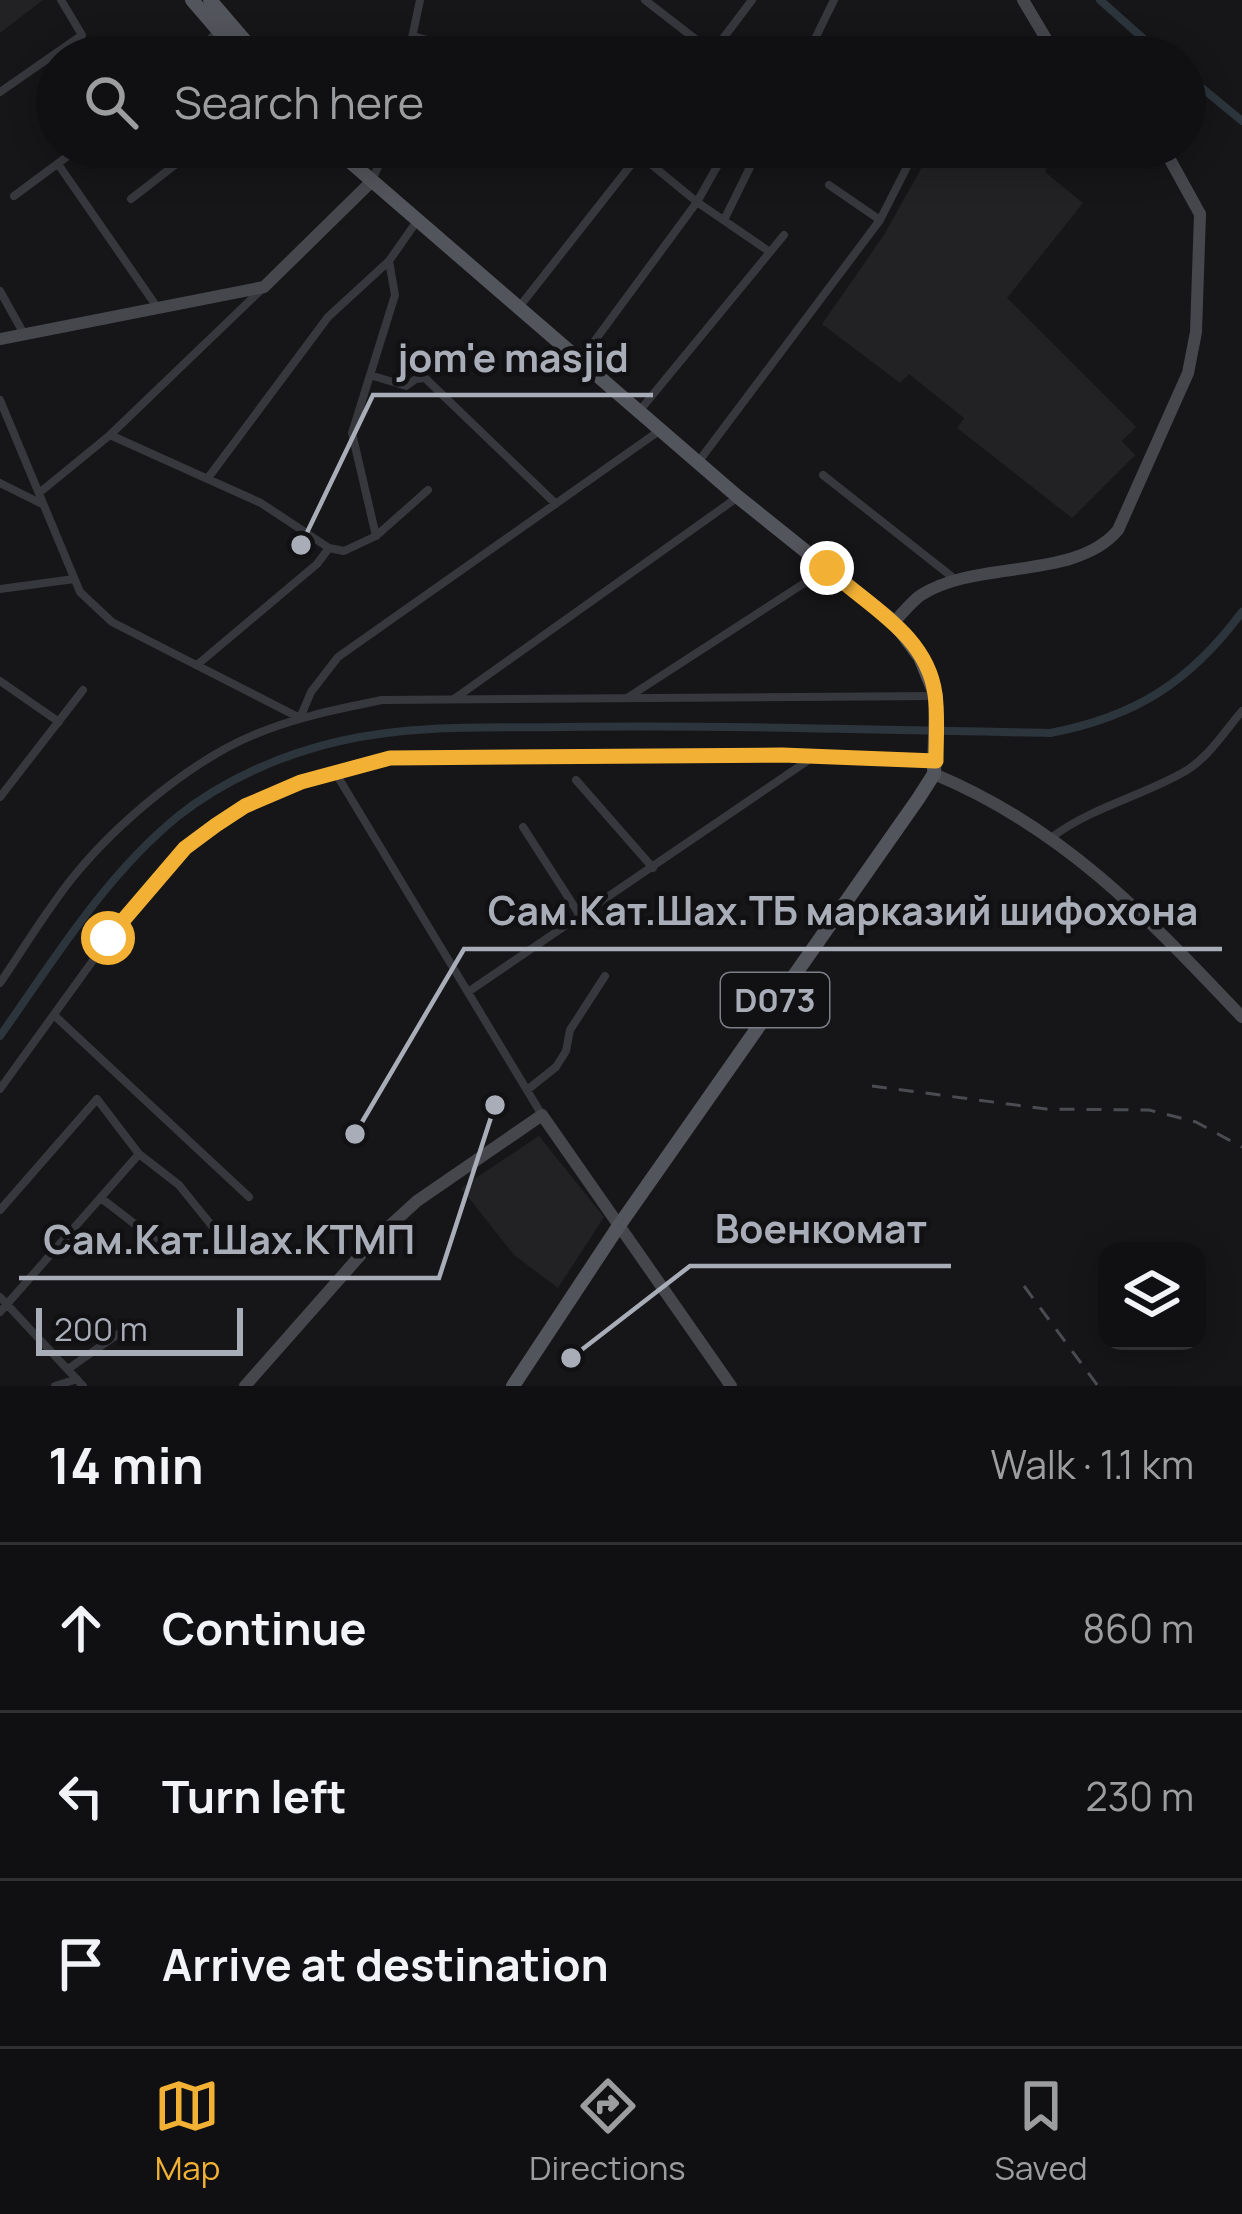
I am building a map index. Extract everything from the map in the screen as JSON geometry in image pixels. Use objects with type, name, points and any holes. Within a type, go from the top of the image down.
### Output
[{"type":"main road","points":[[192,0],[222,36]]},
{"type":"main road","points":[[210,0],[241,36]]},
{"type":"main road","points":[[355,168],[582,358],[738,497],[894,622],[915,648],[935,696],[935,767]]},
{"type":"main road","name":"D073","points":[[513,1386],[935,767]]},
{"type":"street","points":[[61,0],[81,36]]},
{"type":"street","points":[[413,36],[420,0]]},
{"type":"street","points":[[645,0],[688,36]]},
{"type":"street","points":[[724,36],[752,0]]},
{"type":"street","points":[[816,36],[834,0]]},
{"type":"street","points":[[1023,0],[1048,36]]},
{"type":"street","points":[[214,36],[218,32]]},
{"type":"street","points":[[0,92],[36,67]]},
{"type":"street","points":[[14,196],[52,168]]},
{"type":"street","points":[[61,168],[158,308]]},
{"type":"street","points":[[131,199],[172,168]]},
{"type":"street","points":[[39,494],[110,435],[264,287],[370,182],[377,168]]},
{"type":"street","points":[[520,306],[628,168]]},
{"type":"street","points":[[661,168],[697,202],[770,252]]},
{"type":"street","points":[[582,358],[697,202],[716,168]]},
{"type":"street","points":[[724,220],[750,168]]},
{"type":"street","points":[[699,461],[880,220],[906,168]]},
{"type":"street","points":[[894,622],[921,595],[957,580],[1084,554],[1106,544],[1118,530],[1188,373],[1196,332],[1200,214],[1175,168]]},
{"type":"street","points":[[829,184],[880,220]]},
{"type":"street","points":[[208,478],[328,317],[389,262],[418,220]]},
{"type":"street","points":[[641,410],[784,235]]},
{"type":"street","points":[[376,536],[353,444],[395,295],[389,262]]},
{"type":"street","points":[[0,339],[264,287]]},
{"type":"street","points":[[0,291],[24,334]]},
{"type":"street","points":[[370,375],[406,386],[425,378],[556,504]]},
{"type":"street","points":[[0,400],[80,592],[112,622],[300,718]]},
{"type":"street","points":[[300,718],[311,692],[338,657],[663,428]]},
{"type":"street","points":[[110,435],[261,503],[329,548],[344,551],[376,536],[428,490]]},
{"type":"street","points":[[823,475],[957,580]]},
{"type":"street","points":[[0,483],[44,505]]},
{"type":"street","points":[[453,700],[738,497]]},
{"type":"street","points":[[196,665],[317,564],[329,548]]},
{"type":"street","points":[[626,699],[827,568]]},
{"type":"street","points":[[0,589],[74,579]]},
{"type":"street","points":[[0,681],[59,722]]},
{"type":"street","points":[[0,797],[83,690]]},
{"type":"street","points":[[0,983],[75,874],[162,790],[254,734],[300,718],[382,700],[935,696]]},
{"type":"street","points":[[1052,837],[1107,803],[1185,772],[1242,710]]},
{"type":"street","points":[[468,992],[814,756]]},
{"type":"street","points":[[0,1089],[128,912],[185,848],[245,806],[334,771],[390,758],[814,756],[935,767],[1052,837],[1117,888],[1242,1017]]},
{"type":"street","points":[[334,771],[542,1114],[731,1386]]},
{"type":"street","points":[[576,780],[653,868]]},
{"type":"street","points":[[523,826],[581,917]]},
{"type":"street","points":[[527,1090],[556,1067],[566,1051],[570,1030],[605,976]]},
{"type":"street","points":[[55,1016],[249,1197]]},
{"type":"street","points":[[0,1210],[97,1099],[139,1154],[178,1185],[233,1252]]},
{"type":"street","points":[[245,1386],[372,1242],[542,1114]]},
{"type":"street","points":[[80,1383],[2,1304],[139,1154]]},
{"type":"street","points":[[101,1198],[154,1239]]},
{"type":"street","points":[[68,1369],[130,1324]]},
{"type":"street","points":[[55,1386],[80,1383]]},
{"type":"shaded area","points":[[0,0],[43,0],[0,33]]},
{"type":"shaded area","points":[[921,168],[1046,168],[1045,172],[1083,203],[1007,298],[1136,427],[1122,441],[1135,455],[1072,518],[957,428],[964,418],[909,374],[900,383],[822,324],[884,235]]},
{"type":"shaded area","points":[[539,1136],[604,1217],[558,1288],[514,1255],[461,1188]]},
{"type":"waterway","points":[[1100,0],[1140,36]]},
{"type":"waterway","points":[[1206,91],[1242,121]]},
{"type":"waterway","points":[[0,1036],[81,920],[151,841],[214,791],[297,753],[368,736],[453,728],[1050,733],[1109,717],[1158,693],[1202,658],[1242,612]]},
{"type":"railway","points":[[872,1086],[1046,1109],[1149,1110],[1196,1122],[1242,1147]]},
{"type":"railway","points":[[1024,1286],[1098,1386]]},
{"type":"place","name":"jom'e masjid","points":[[301,545]]},
{"type":"place","name":"Сам.Кат.Шах.КТМП","points":[[495,1105]]},
{"type":"place","name":"Сам.Кат.Шах.ТБ марказий шифохона","points":[[355,1134]]},
{"type":"place","name":"Военкомат","points":[[571,1358]]},
{"type":"route","points":[[108,938],[185,848],[245,806],[334,771],[390,758],[782,755],[936,761],[935,696],[915,648],[894,622],[827,568]]}]
